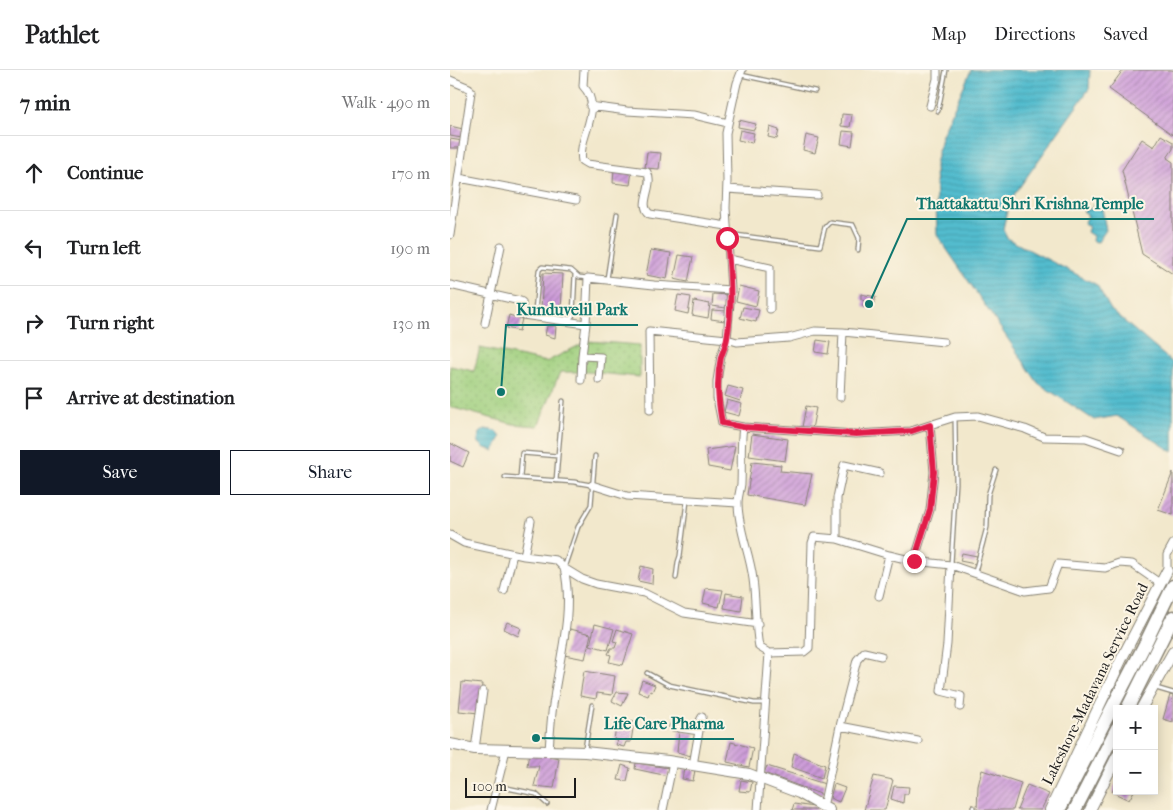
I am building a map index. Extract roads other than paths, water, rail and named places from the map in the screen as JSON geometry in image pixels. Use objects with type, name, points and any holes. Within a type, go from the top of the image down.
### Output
[{"type":"highway","points":[[1059,810],[1144,646],[1167,585]]},
{"type":"highway","points":[[1129,705],[1173,617]]},
{"type":"highway","points":[[1075,810],[1113,736]]},
{"type":"street","points":[[584,70],[583,86],[590,93],[592,112],[582,150],[582,160],[587,164],[647,172],[650,181],[645,207],[650,214],[727,230]]},
{"type":"street","points":[[930,106],[937,79],[937,70]]},
{"type":"street","points":[[741,73],[726,133],[727,230],[732,290],[727,340],[721,356],[717,381],[722,423],[743,427],[856,434],[912,431],[955,417],[978,416],[1025,429],[1044,437],[1086,438],[1121,450]]},
{"type":"street","points":[[450,80],[469,88],[472,92],[450,235]]},
{"type":"street","points":[[590,106],[628,111],[694,115],[728,123]]},
{"type":"street","points":[[459,178],[576,200]]},
{"type":"street","points":[[727,189],[817,195]]},
{"type":"street","points":[[486,323],[501,246]]},
{"type":"street","points":[[729,259],[770,268],[770,309]]},
{"type":"street","points":[[581,380],[588,278],[732,290]]},
{"type":"street","points":[[450,285],[492,293],[520,301],[522,302],[523,315],[586,324]]},
{"type":"street","points":[[650,410],[649,331],[737,342],[789,338],[815,331],[944,342]]},
{"type":"street","points":[[840,397],[843,332]]},
{"type":"street","points":[[582,356],[601,358],[599,380]]},
{"type":"street","points":[[914,561],[930,510],[934,472],[930,425]]},
{"type":"street","points":[[743,427],[740,444],[741,485],[738,503],[741,529],[750,558],[759,648],[769,653],[804,652],[809,648],[812,543],[814,537],[837,539],[889,556],[951,565],[1025,591],[1049,588],[1058,564],[1105,568],[1119,563],[1132,564],[1167,585]]},
{"type":"street","points":[[837,539],[837,498],[844,465],[880,473]]},
{"type":"street","points":[[592,485],[627,496],[738,503]]},
{"type":"street","points":[[524,556],[531,521]]},
{"type":"street","points":[[450,535],[464,543],[513,554],[556,560],[564,568],[582,579],[596,584],[644,593],[684,614],[758,624]]},
{"type":"street","points":[[1167,571],[1167,555],[1173,544]]},
{"type":"street","points":[[504,591],[513,554]]},
{"type":"street","points":[[879,596],[889,556]]},
{"type":"street","points":[[951,565],[947,644],[941,691],[961,696],[960,707]]},
{"type":"street","points":[[549,752],[553,700],[567,626],[567,581],[564,568]]},
{"type":"street","name":"Lakeshore-Madavana Service Road","points":[[1050,810],[1123,656],[1167,585],[1167,571]]},
{"type":"street","points":[[450,744],[474,749],[584,752],[673,762],[749,774],[799,793],[826,808],[840,726],[858,660],[864,652],[881,656]]},
{"type":"street","points":[[1143,705],[1173,652]]},
{"type":"street","points":[[758,810],[769,653]]},
{"type":"street","points":[[474,749],[483,691]]},
{"type":"street","points":[[695,730],[702,717]]},
{"type":"street","points":[[840,726],[918,741]]},
{"type":"street","points":[[673,727],[699,731],[693,765]]},
{"type":"street","points":[[491,810],[506,750]]},
{"type":"street","points":[[663,810],[673,762]]},
{"type":"street","points":[[1090,810],[1113,764]]},
{"type":"lane","points":[[938,111],[946,70]]},
{"type":"lane","points":[[741,73],[815,91]]},
{"type":"lane","points":[[607,280],[617,214]]},
{"type":"lane","points":[[727,230],[820,246],[825,227],[830,222],[853,225],[858,238],[858,250]]},
{"type":"lane","points":[[575,274],[573,315],[570,319],[537,314],[535,311],[539,270],[542,267],[571,270],[579,277],[588,278]]},
{"type":"lane","points":[[556,480],[563,401]]},
{"type":"lane","points":[[951,565],[956,483],[955,417]]},
{"type":"lane","points":[[520,478],[522,453],[558,456]]},
{"type":"lane","points":[[564,568],[578,527],[590,505],[595,456]]},
{"type":"lane","points":[[975,573],[987,527],[988,495],[996,470]]},
{"type":"lane","points":[[505,476],[592,485]]},
{"type":"lane","points":[[676,578],[687,500]]},
{"type":"lane","points":[[647,673],[669,685],[754,703],[765,703]]},
{"type":"lane","points":[[1153,687],[1173,693]]},
{"type":"lane","points":[[584,752],[592,705]]},
{"type":"lane","points":[[498,784],[507,788],[536,794],[547,804]]},
{"type":"water","points":[[971,70],[1090,70],[1089,89],[1009,202],[1003,229],[1008,239],[1097,285],[1111,310],[1173,363],[1173,452],[1117,416],[1094,420],[1038,383],[937,235],[935,165],[941,137]]},
{"type":"water","points":[[1094,204],[1102,208],[1106,230],[1098,242],[1092,241],[1093,236],[1087,232],[1089,226],[1084,224],[1088,216],[1083,211],[1093,208]]},
{"type":"water","points":[[485,429],[496,431],[501,437],[494,451],[485,448],[478,442],[479,434]]},
{"type":"place","name":"Thattakattu Shri Krishna Temple","points":[[869,304]]},
{"type":"place","name":"Kunduvelil Park","points":[[501,392]]},
{"type":"place","name":"Life Care Pharma","points":[[536,738]]}]
